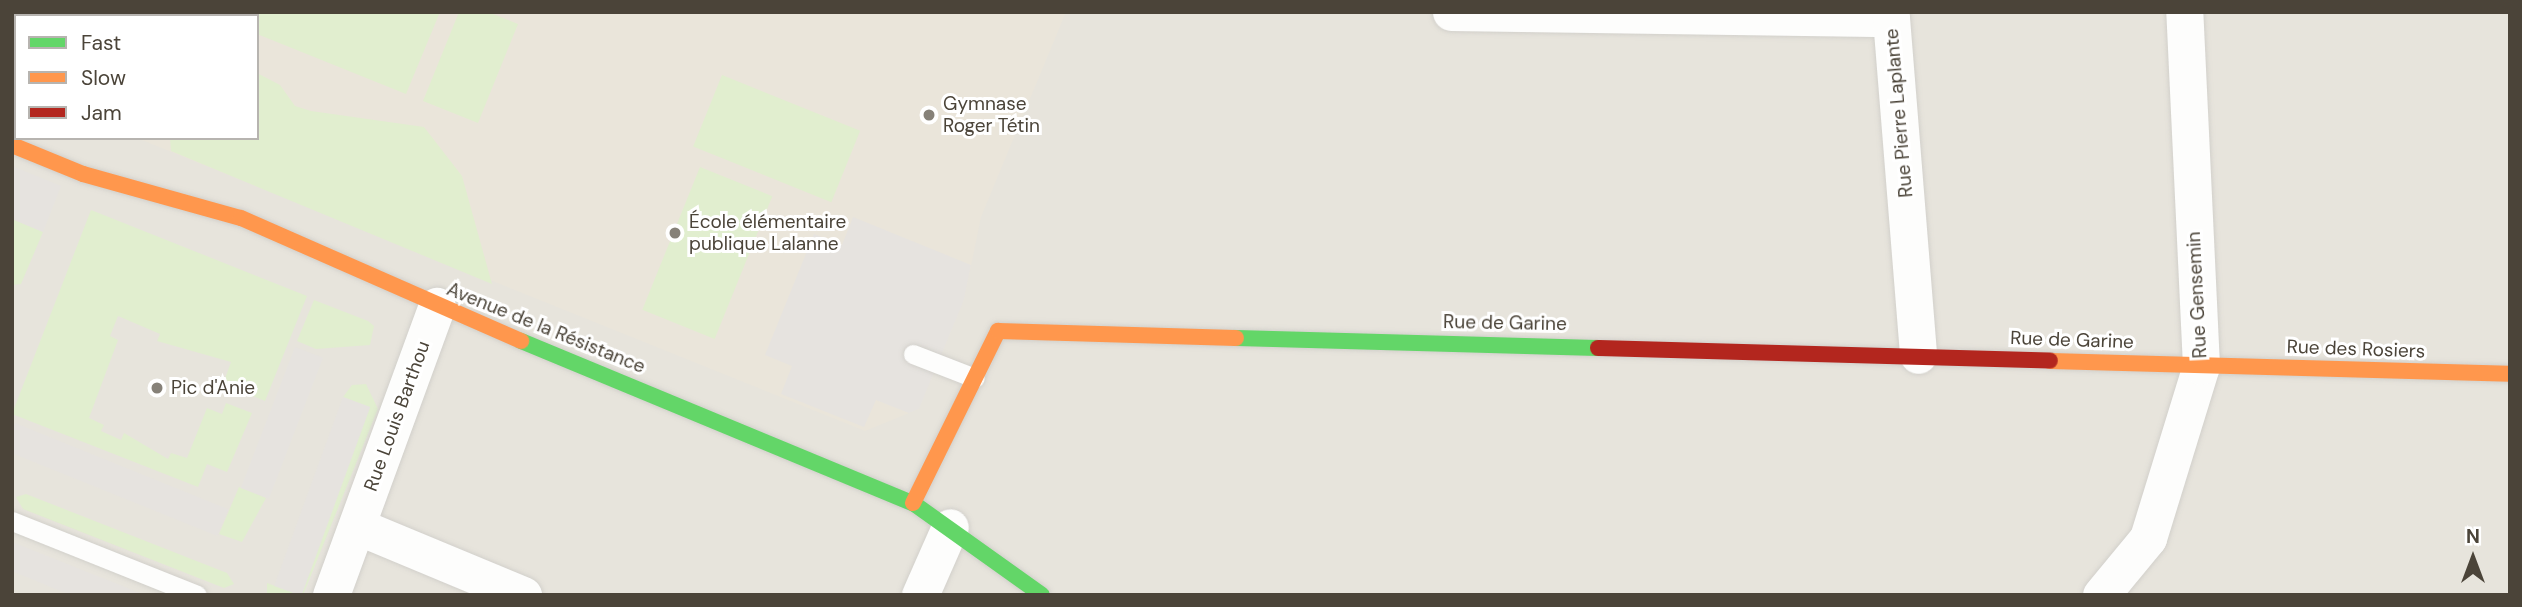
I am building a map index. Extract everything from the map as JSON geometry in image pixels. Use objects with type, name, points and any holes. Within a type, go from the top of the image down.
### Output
[{"type":"street","name":"Rue Pierre Laplante","points":[[1451,12],[1891,18],[1918,355]]},
{"type":"street","name":"Rue Gensemin","points":[[2101,595],[2148,538],[2201,366],[2184,12]]},
{"type":"street","name":"Avenue de la Résistance","points":[[12,145],[83,174],[241,218],[437,306],[913,503],[1042,595]]},
{"type":"street","name":"Rue Louis Barthou","points":[[331,595],[437,306]]},
{"type":"street","name":"Rue de Garine","points":[[913,503],[998,331],[1918,355],[2201,366]]},
{"type":"street","name":"Rue des Rosiers","points":[[2201,366],[2510,374]]},
{"type":"street","points":[[357,526],[523,595]]},
{"type":"street","points":[[919,595],[950,527]]},
{"type":"lane","points":[[913,354],[975,378]]},
{"type":"lane","points":[[12,521],[197,595]]},
{"type":"shaded area","points":[[12,12],[2510,12],[2510,595],[12,595]]},
{"type":"shaded area","name":"École élémentaire publique Lalanne","points":[[12,12],[1066,12],[981,217],[964,300],[919,409],[865,431],[142,140],[259,140],[259,14],[14,14],[14,50]]},
{"type":"shaded area","points":[[12,166],[61,186],[43,232],[12,219]]},
{"type":"shaded area","points":[[853,217],[971,265],[964,300],[919,409],[909,413],[876,400],[864,427],[781,394],[792,366],[765,355],[814,234],[842,245]]},
{"type":"shaded area","points":[[295,347],[323,358],[269,499],[241,488]]},
{"type":"shaded area","points":[[343,397],[370,407],[302,595],[274,586]]},
{"type":"shaded area","points":[[15,423],[228,509],[217,536],[12,453],[12,430]]},
{"type":"shaded area","points":[[12,542],[145,595],[70,595],[12,571]]},
{"type":"green space","points":[[221,12],[440,12],[406,94],[259,35],[259,14]]},
{"type":"green space","points":[[459,12],[488,12],[518,24],[478,123],[423,101]]},
{"type":"green space","points":[[259,74],[280,85],[295,106],[311,111],[424,127],[462,176],[492,284],[171,151],[170,140],[259,140]]},
{"type":"green space","points":[[722,75],[860,131],[831,202],[693,146]]},
{"type":"green space","points":[[700,167],[772,196],[715,339],[642,310]]},
{"type":"green space","points":[[91,210],[307,296],[265,401],[223,384],[231,362],[157,341],[160,334],[118,316],[110,336],[118,340],[89,418],[104,425],[101,431],[121,440],[124,433],[168,459],[171,453],[187,458],[207,408],[222,414],[226,403],[252,413],[227,472],[207,464],[198,487],[12,414]]},
{"type":"green space","points":[[12,219],[43,232],[21,284],[12,285]]},
{"type":"green space","points":[[314,300],[368,321],[374,326],[370,345],[316,349],[297,341]]},
{"type":"green space","points":[[366,384],[378,409],[303,595],[267,595],[267,583],[294,593],[369,407],[343,397],[352,385]]},
{"type":"green space","points":[[239,487],[266,498],[242,542],[219,534]]},
{"type":"green space","points":[[26,494],[227,573],[234,584],[224,588],[23,509],[16,497]]},
{"type":"traffic: fast","points":[[1236,338],[1598,348]]},
{"type":"traffic: fast","points":[[521,341],[913,503],[1042,595]]},
{"type":"traffic: slow","points":[[12,145],[83,174],[241,218],[521,341]]},
{"type":"traffic: slow","points":[[913,503],[998,331],[1236,338]]},
{"type":"traffic: slow","points":[[2050,361],[2510,374]]},
{"type":"traffic: jam","points":[[1598,348],[2050,361]]},
{"type":"place","name":"Gymnase Roger Tétin","points":[[929,115]]},
{"type":"place","name":"École élémentaire publique Lalanne","points":[[675,233]]},
{"type":"place","name":"Pic d'Anie","points":[[157,388]]}]
